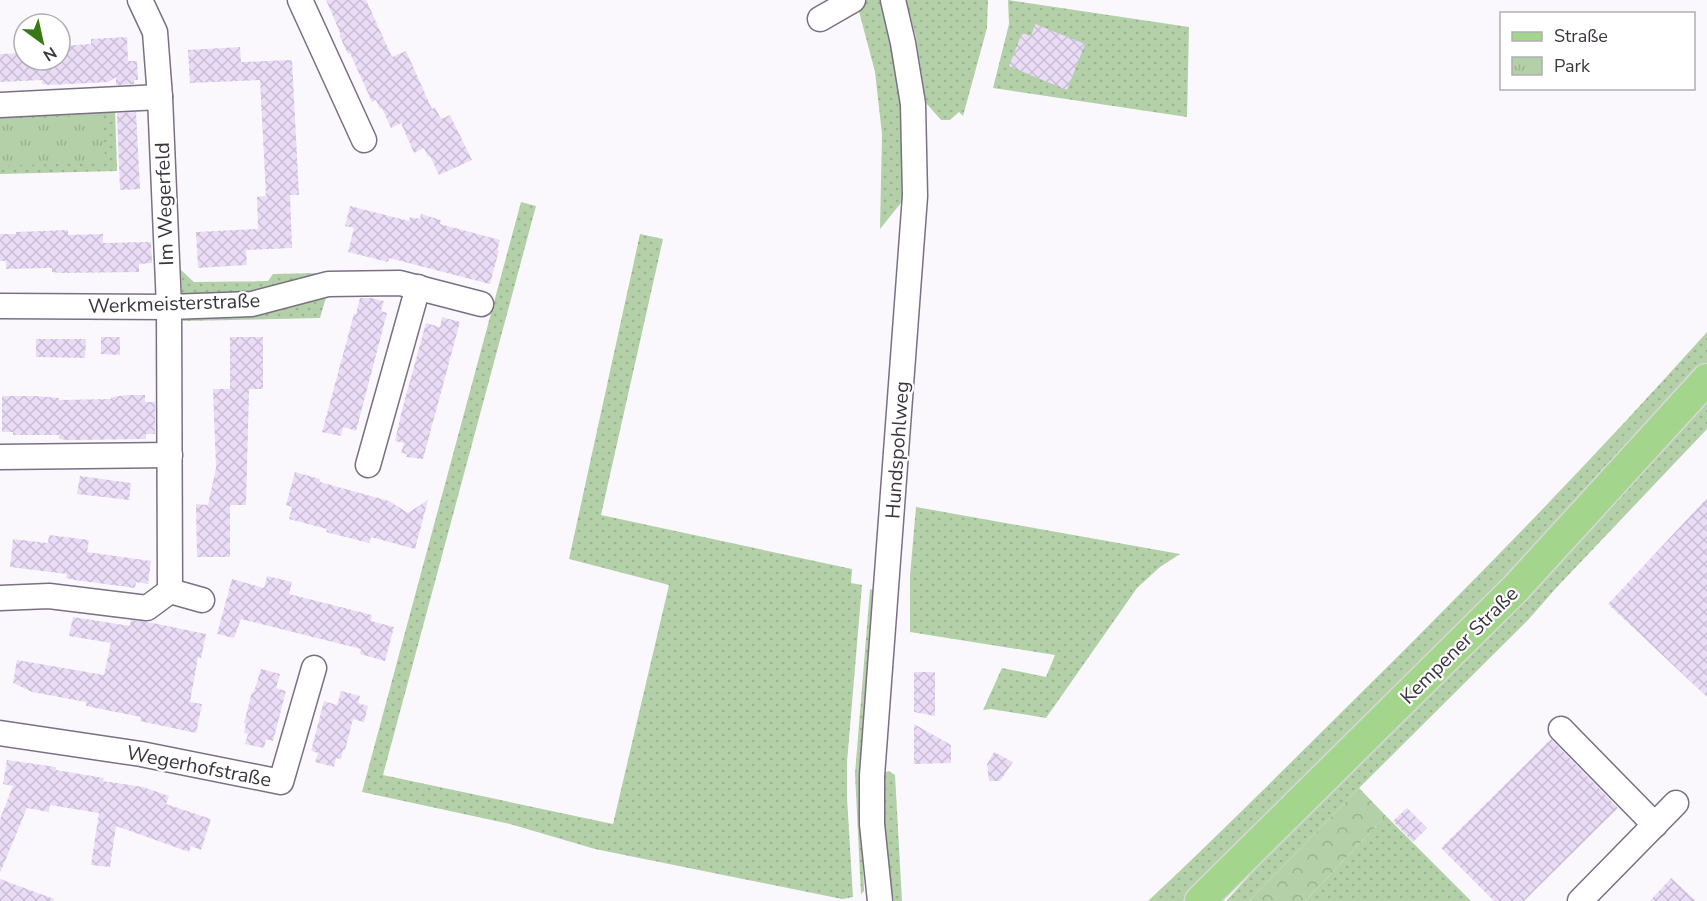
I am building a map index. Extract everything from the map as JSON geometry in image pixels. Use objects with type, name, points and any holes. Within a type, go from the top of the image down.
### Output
[{"type":"main road","name":"Kempener Straße","points":[[1200,901],[1516,588],[1707,379]]},
{"type":"street","name":"Im Wegerfeld","points":[[140,0],[154,32],[160,97],[169,307],[170,591]]},
{"type":"street","points":[[300,0],[364,140]]},
{"type":"street","points":[[820,19],[853,0]]},
{"type":"street","name":"Hundspohlweg","points":[[880,901],[872,824],[872,776],[916,176],[911,84],[893,0]]},
{"type":"street","points":[[0,105],[160,97]]},
{"type":"street","name":"Werkmeisterstraße","points":[[0,306],[169,307],[252,304],[328,284],[400,283],[481,304]]},
{"type":"street","points":[[368,465],[418,287]]},
{"type":"street","points":[[0,458],[170,455]]},
{"type":"street","points":[[0,598],[50,596],[147,608],[170,591],[202,600]]},
{"type":"street","name":"Wegerhofstraße","points":[[0,733],[141,754],[281,782],[314,668]]},
{"type":"street","points":[[1561,729],[1655,825]]},
{"type":"street","points":[[1580,901],[1677,803]]},
{"type":"green space","points":[[856,0],[883,0],[890,24],[905,129],[905,198],[880,229],[882,134],[875,72]]},
{"type":"green space","points":[[906,0],[988,0],[987,28],[963,116],[959,112],[950,120],[941,120],[926,103],[916,38]]},
{"type":"green space","points":[[1008,0],[1189,27],[1187,117],[993,88],[1009,24]]},
{"type":"green space","points":[[115,109],[117,171],[0,174],[0,111]]},
{"type":"green space","points":[[103,115],[105,162],[0,166],[0,120]]},
{"type":"green space","points":[[521,202],[536,206],[383,775],[613,824],[669,585],[569,559],[640,234],[663,239],[601,515],[852,569],[851,583],[862,585],[847,762],[853,897],[842,899],[595,849],[510,824],[362,792]]},
{"type":"green space","points":[[181,270],[194,282],[268,281],[273,274],[321,273],[251,294],[182,296]]},
{"type":"green space","points":[[327,294],[320,318],[183,321],[183,315]]},
{"type":"green space","points":[[1707,332],[1707,364],[1575,509],[1200,887],[1184,901],[1148,901],[1452,602]]},
{"type":"green space","points":[[1707,399],[1707,429],[1528,620],[1249,901],[1226,901],[1280,842]]},
{"type":"green space","points":[[916,507],[1180,554],[1160,567],[1137,588],[1046,718],[991,709],[983,710],[1002,668],[1046,677],[1055,655],[910,632],[910,576]]},
{"type":"green space","points":[[870,589],[875,595],[861,800],[864,891],[861,894],[855,774]]},
{"type":"green space","points":[[889,771],[895,775],[902,901],[894,901],[886,853],[883,773]]},
{"type":"green space","points":[[1359,788],[1386,816],[1305,901],[1249,901]]},
{"type":"green space","points":[[1386,816],[1471,901],[1305,901]]},
{"type":"building","points":[[326,0],[366,0],[392,57],[406,51],[432,109],[435,107],[441,119],[450,115],[472,160],[439,175],[424,148],[414,153],[401,123],[391,128],[382,108],[380,109],[376,100],[372,102],[350,53],[348,54],[339,35],[341,35]]},
{"type":"building","points":[[1035,24],[1085,44],[1067,90],[1009,66],[1022,33],[1031,36]]},
{"type":"building","points":[[127,37],[128,61],[137,61],[138,80],[134,80],[134,84],[116,85],[116,77],[108,82],[51,85],[42,84],[42,80],[0,82],[0,54],[12,54],[12,72],[72,72],[72,45],[91,44],[91,39]]},
{"type":"building","points":[[240,47],[241,62],[292,60],[299,195],[290,195],[292,248],[246,250],[247,265],[198,268],[196,232],[258,229],[257,197],[266,196],[260,80],[190,83],[188,50]]},
{"type":"building","points":[[136,112],[140,189],[120,190],[117,113]]},
{"type":"building","points":[[350,206],[409,221],[410,217],[420,219],[421,214],[441,220],[440,224],[500,240],[490,284],[389,258],[388,262],[348,252],[354,228],[345,226]]},
{"type":"building","points":[[68,230],[68,235],[103,234],[103,243],[151,242],[152,263],[139,264],[139,272],[61,273],[52,272],[52,268],[6,269],[6,261],[0,261],[0,234]]},
{"type":"building","points":[[360,298],[384,301],[381,311],[387,313],[356,431],[343,427],[341,436],[322,432]]},
{"type":"building","points":[[442,317],[460,322],[423,459],[406,457],[407,454],[401,453],[404,443],[395,441],[402,410],[426,323],[440,327]]},
{"type":"building","points":[[101,337],[120,337],[120,355],[101,354]]},
{"type":"building","points":[[230,337],[263,337],[263,389],[249,389],[246,505],[230,505],[230,557],[197,557],[196,504],[208,505],[216,468],[213,389],[230,389]]},
{"type":"building","points":[[36,339],[86,339],[85,358],[36,357]]},
{"type":"building","points":[[145,395],[145,402],[155,402],[155,434],[146,434],[146,439],[68,440],[59,439],[59,435],[13,435],[13,432],[2,432],[2,396],[36,396],[59,398],[59,400],[111,399],[111,397]]},
{"type":"building","points":[[295,472],[320,479],[320,482],[389,501],[408,513],[428,500],[415,549],[371,537],[369,543],[326,532],[327,529],[289,519],[292,507],[286,505]]},
{"type":"building","points":[[80,476],[131,483],[129,500],[77,494]]},
{"type":"building","points":[[1707,498],[1707,697],[1608,604]]},
{"type":"building","points":[[49,535],[89,540],[87,552],[151,561],[148,584],[136,582],[135,588],[75,580],[66,578],[67,574],[10,567],[13,539],[48,543]]},
{"type":"building","points":[[267,576],[292,582],[289,594],[372,615],[371,621],[394,627],[385,661],[360,654],[361,649],[241,619],[234,638],[217,634],[232,579],[264,588]]},
{"type":"building","points":[[73,617],[130,626],[131,620],[148,622],[206,634],[201,658],[198,657],[190,702],[202,704],[196,733],[140,721],[141,717],[86,706],[86,702],[32,692],[13,683],[17,660],[104,675],[111,643],[69,636]]},
{"type":"building","points":[[261,669],[280,674],[276,688],[286,691],[273,741],[266,739],[264,748],[245,744],[248,734],[244,733],[246,724],[244,723],[252,692],[254,692]]},
{"type":"building","points":[[914,672],[935,672],[935,716],[914,712]]},
{"type":"building","points":[[341,691],[360,696],[358,703],[368,706],[364,722],[353,719],[345,750],[343,750],[341,759],[336,758],[334,767],[315,762],[318,753],[311,751],[324,701],[337,705]]},
{"type":"building","points":[[914,724],[951,745],[951,763],[914,764]]},
{"type":"building","points":[[1551,739],[1618,808],[1524,901],[1494,901],[1441,848]]},
{"type":"building","points":[[994,752],[1013,762],[1000,781],[989,781],[987,764]]},
{"type":"building","points":[[7,760],[56,767],[56,770],[104,778],[103,781],[143,787],[169,796],[166,804],[211,819],[201,850],[191,846],[189,852],[116,826],[110,867],[91,865],[99,813],[50,805],[49,812],[27,808],[0,873],[0,819],[13,786],[3,784]]},
{"type":"building","points":[[1407,808],[1427,828],[1413,842],[1393,821]]},
{"type":"building","points":[[1671,878],[1696,901],[1650,901]]},
{"type":"building","points":[[0,879],[54,899],[53,901],[0,901]]}]
